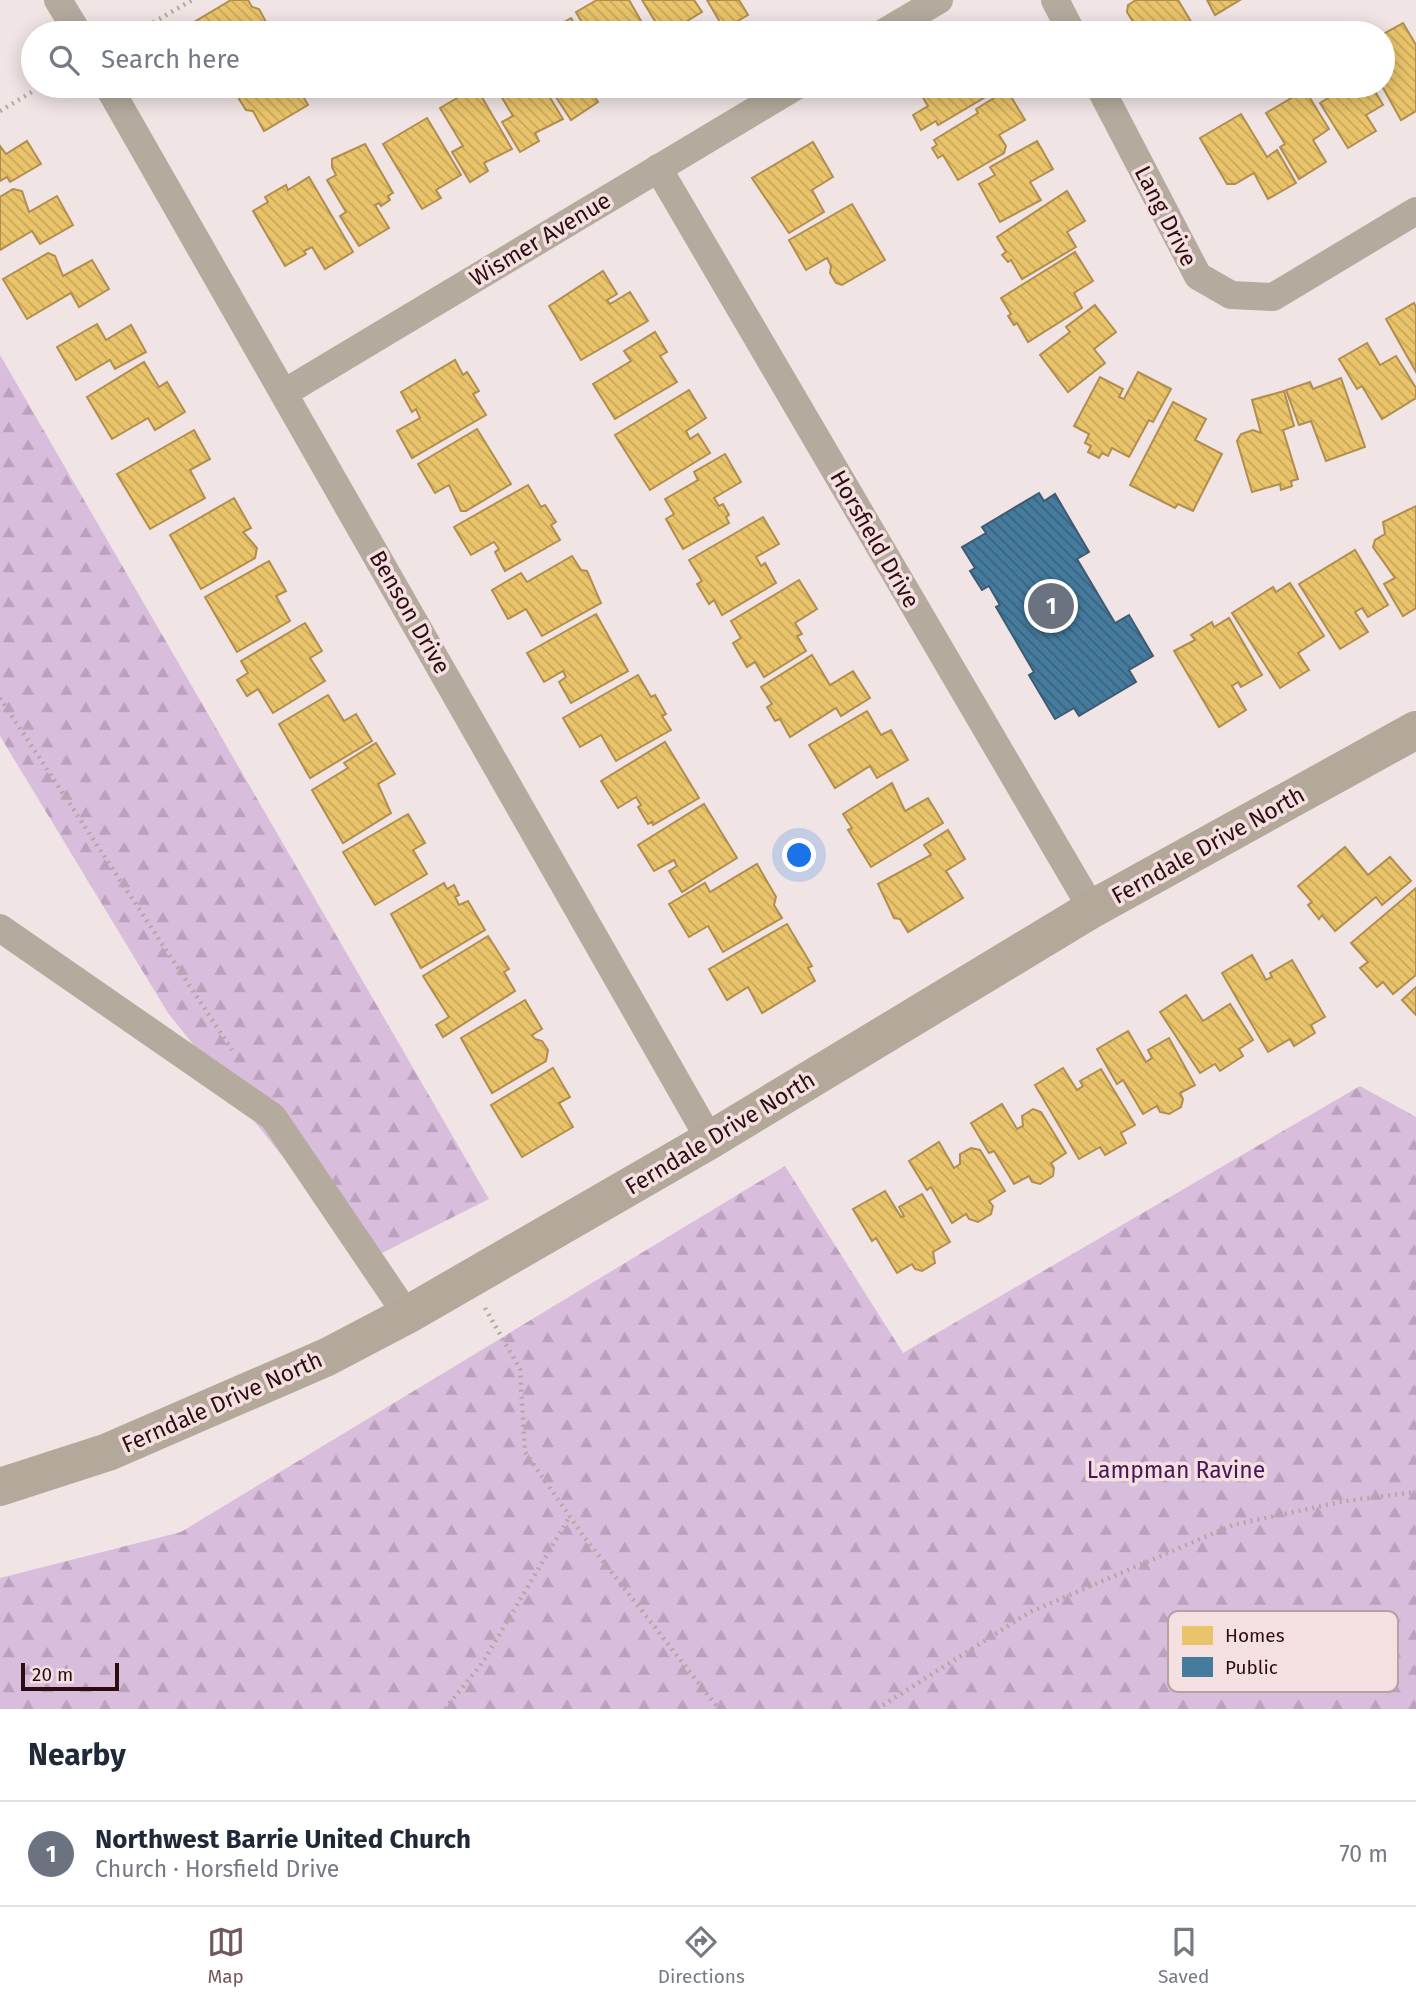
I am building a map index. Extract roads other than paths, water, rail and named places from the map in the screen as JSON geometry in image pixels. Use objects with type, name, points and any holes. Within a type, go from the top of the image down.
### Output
[{"type":"main road","name":"Ferndale Drive North","points":[[0,1487],[108,1452],[327,1357],[407,1315],[710,1140],[1092,909],[1414,734]]},
{"type":"street","points":[[58,0],[71,21]]},
{"type":"street","points":[[903,21],[939,0]]},
{"type":"street","points":[[1055,0],[1066,21]]},
{"type":"street","name":"Benson Drive","points":[[115,98],[710,1140]]},
{"type":"street","name":"Wismer Avenue","points":[[284,393],[776,98]]},
{"type":"street","name":"Lang Drive","points":[[1105,98],[1198,276],[1231,295],[1272,297],[1416,211]]},
{"type":"street","name":"Horsfield Drive","points":[[658,168],[1092,909]]},
{"type":"street","points":[[0,928],[273,1118],[407,1315]]},
{"type":"place","name":"Northwest Barrie United Church","points":[[1051,606]]},
{"type":"park label","name":"Lampman Ravine","points":[[1176,1470]]}]
